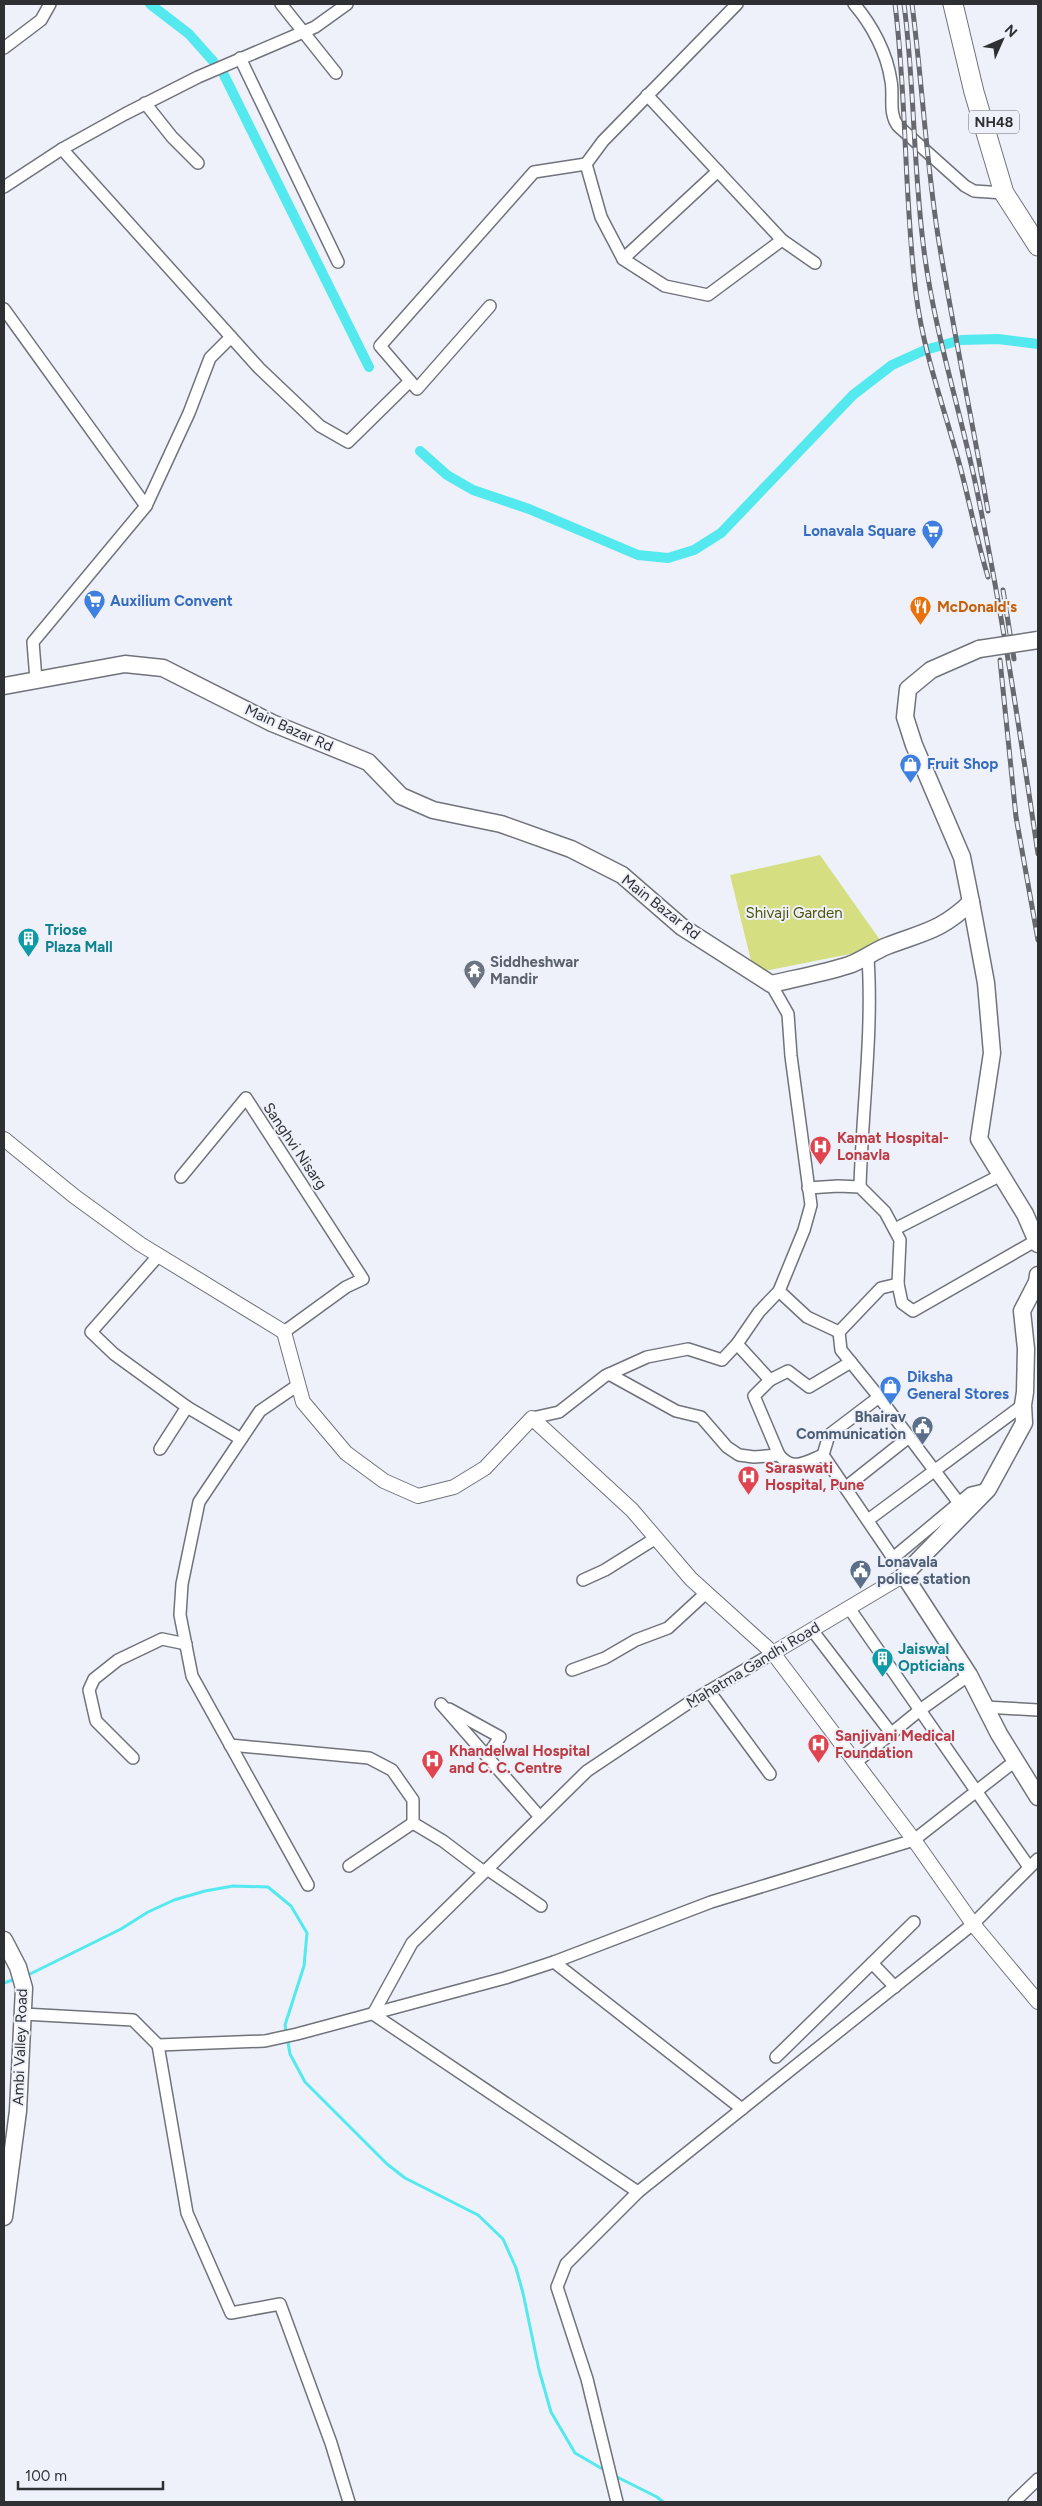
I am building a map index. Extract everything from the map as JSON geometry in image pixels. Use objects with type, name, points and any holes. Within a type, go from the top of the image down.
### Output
[{"type":"highway","name":"NH48","points":[[953,4],[974,92],[1004,193],[1038,246]]},
{"type":"highway","name":"NH48","points":[[964,4],[1000,150],[1014,191],[1038,235]]},
{"type":"main road","points":[[1037,1242],[1025,1214],[979,1139],[992,1054],[986,983],[962,858],[914,746],[905,717],[908,689],[931,670],[979,649],[1038,640]]},
{"type":"main road","name":"Main Bazar Rd","points":[[4,686],[125,664],[164,668],[272,723],[368,762],[402,796],[433,810],[501,824],[580,853],[622,875],[682,926],[771,984]]},
{"type":"main road","points":[[771,984],[848,965],[868,958],[885,947],[932,932],[959,914],[971,902]]},
{"type":"main road","name":"Mahatma Gandhi Road","points":[[904,1575],[988,1489],[1024,1423],[1026,1349],[1022,1311],[1037,1282],[1038,1275]]},
{"type":"main road","points":[[904,1575],[969,1676],[1015,1761],[1038,1797]]},
{"type":"main road","name":"Ambi Valley Road","points":[[4,1940],[18,1967],[24,1988],[18,2111],[4,2216]]},
{"type":"street","points":[[4,48],[40,20],[50,4]]},
{"type":"street","points":[[281,4],[336,73]]},
{"type":"street","points":[[4,187],[62,149],[145,104],[240,58],[315,27],[347,4]]},
{"type":"street","points":[[490,306],[416,389],[380,346],[534,172],[586,164],[603,141],[738,4]]},
{"type":"street","points":[[854,4],[869,21],[882,50],[891,80],[893,119],[898,126],[965,186],[974,191],[1004,193]]},
{"type":"street","points":[[240,58],[338,262]]},
{"type":"street","points":[[647,95],[782,240],[814,263]]},
{"type":"street","points":[[145,104],[172,138],[198,163]]},
{"type":"street","points":[[62,149],[259,368],[320,426],[348,442],[410,381]]},
{"type":"street","points":[[586,164],[601,217],[622,259],[665,286],[708,295],[782,240]]},
{"type":"street","points":[[622,259],[718,171]]},
{"type":"street","points":[[4,310],[146,506]]},
{"type":"street","points":[[36,680],[32,642],[146,506],[189,413],[210,358],[231,337]]},
{"type":"street","points":[[860,1187],[865,1065],[871,1005],[868,958]]},
{"type":"street","points":[[4,1139],[74,1196],[159,1255],[284,1332],[303,1402],[346,1453],[384,1481],[418,1496],[454,1488],[485,1468],[532,1418],[560,1412],[609,1374],[647,1357],[688,1349],[722,1360],[737,1344],[759,1312],[779,1291],[811,1205],[791,1056],[788,1014],[771,984]]},
{"type":"street","name":"Sanghvi Nisarg","points":[[181,1177],[246,1098],[363,1279],[346,1287],[284,1332]]},
{"type":"street","points":[[895,1229],[1001,1174]]},
{"type":"street","points":[[808,1188],[860,1187],[884,1212],[900,1240],[898,1284],[902,1303],[914,1310],[1037,1242]]},
{"type":"street","points":[[159,1255],[91,1332],[114,1354],[187,1407],[193,1408],[241,1439]]},
{"type":"street","points":[[839,1332],[881,1288],[898,1284]]},
{"type":"street","points":[[779,1291],[807,1317],[839,1332]]},
{"type":"street","points":[[839,1332],[842,1350],[959,1503]]},
{"type":"street","points":[[737,1344],[770,1380]]},
{"type":"street","points":[[823,1454],[798,1466],[784,1462],[779,1455],[754,1396],[770,1380],[788,1371],[809,1387],[851,1362]]},
{"type":"street","points":[[609,1374],[676,1411],[701,1417],[727,1447],[739,1455],[754,1457],[779,1455]]},
{"type":"street","points":[[298,1385],[260,1411],[199,1502],[182,1584],[180,1615],[192,1676],[308,1886]]},
{"type":"street","points":[[879,1397],[828,1434],[823,1454],[904,1575]]},
{"type":"street","points":[[868,1520],[1023,1405]]},
{"type":"street","points":[[160,1450],[187,1407]]},
{"type":"street","points":[[532,1418],[632,1510],[691,1579],[773,1653],[914,1840],[974,1924],[1038,2002]]},
{"type":"street","points":[[846,1487],[909,1437]]},
{"type":"street","points":[[894,1558],[971,1493],[988,1489]]},
{"type":"street","points":[[583,1580],[605,1570],[656,1538]]},
{"type":"street","name":"Mahatma Gandhi Road","points":[[374,2014],[412,1943],[587,1771],[709,1691],[904,1575]]},
{"type":"street","points":[[572,1670],[606,1658],[636,1640],[668,1628],[706,1593]]},
{"type":"street","points":[[617,2501],[587,2379],[557,2287],[566,2264],[638,2192],[974,1924],[1034,1863],[978,1791],[848,1608]]},
{"type":"street","points":[[812,1630],[891,1733]]},
{"type":"street","points":[[133,1758],[96,1721],[89,1690],[94,1679],[118,1660],[162,1639],[186,1644]]},
{"type":"street","points":[[856,1763],[920,1710],[969,1676]]},
{"type":"street","points":[[709,1691],[770,1774]]},
{"type":"street","points":[[487,1756],[500,1737],[441,1704],[540,1817]]},
{"type":"street","points":[[985,1707],[1038,1710]]},
{"type":"street","points":[[230,1745],[369,1758],[392,1770],[413,1800],[413,1823]]},
{"type":"street","points":[[158,2044],[265,2041],[374,2014],[554,1962],[711,1902],[914,1840],[1015,1761]]},
{"type":"street","points":[[349,1866],[413,1823]]},
{"type":"street","points":[[413,1823],[541,1906]]},
{"type":"street","points":[[776,2057],[914,1922]]},
{"type":"street","points":[[554,1962],[742,2109]]},
{"type":"street","points":[[872,1963],[895,1987]]},
{"type":"street","points":[[23,2014],[134,2020],[158,2044],[187,2213],[231,2313],[280,2304],[331,2443],[349,2502]]},
{"type":"street","points":[[374,2014],[638,2192]]},
{"type":"street","points":[[1014,2502],[1038,2479]]},
{"type":"green space","name":"Shivaji Garden","points":[[820,855],[885,947],[754,973],[730,875]]},
{"type":"waterway","points":[[150,4],[189,34],[213,61]]},
{"type":"waterway","points":[[222,71],[369,367]]},
{"type":"waterway","points":[[420,451],[447,475],[473,490],[529,509],[638,555],[668,558],[694,550],[721,533],[853,395],[892,365],[925,350],[961,340],[998,339],[1038,344]]},
{"type":"waterway","points":[[26,1976],[121,1929],[148,1912],[174,1900],[205,1891],[233,1886],[268,1887],[291,1906],[307,1933],[304,1966],[285,2025],[290,2054],[305,2082],[387,2164],[405,2178],[478,2215],[503,2239],[516,2268],[523,2293],[539,2370],[551,2412],[575,2453],[606,2471]]},
{"type":"waterway","points":[[4,1983],[15,1979]]},
{"type":"waterway","points":[[613,2475],[657,2497],[663,2502]]},
{"type":"railway","points":[[895,4],[902,76],[912,258],[919,315],[928,357],[966,488],[988,577]]},
{"type":"railway","points":[[904,4],[908,36],[918,195],[925,258],[942,346],[971,462],[995,581],[1038,854]]},
{"type":"railway","points":[[912,4],[938,236],[988,511]]},
{"type":"railway","points":[[1003,590],[1014,659]]},
{"type":"railway","points":[[1000,660],[1016,817],[1038,940]]},
{"type":"place","name":"Lonavala Square","points":[[932,550]]},
{"type":"place","name":"Auxilium Convent","points":[[94,620]]},
{"type":"place","name":"McDonald's","points":[[921,626]]},
{"type":"place","name":"Fruit Shop","points":[[911,783]]},
{"type":"place","name":"Triose Plaza Mall","points":[[29,958]]},
{"type":"place","name":"Siddheshwar Mandir","points":[[474,990]]},
{"type":"place","name":"Kamat Hospital- Lonavla","points":[[821,1166]]},
{"type":"place","name":"Diksha General Stores","points":[[891,1405]]},
{"type":"place","name":"Bhairav Communication","points":[[922,1445]]},
{"type":"place","name":"Saraswati Hospital, Pune","points":[[749,1496]]},
{"type":"place","name":"Lonavala police station","points":[[861,1590]]},
{"type":"place","name":"Jaiswal Opticians","points":[[882,1677]]},
{"type":"place","name":"Sanjivani Medical Foundation","points":[[819,1764]]},
{"type":"place","name":"Khandelwal Hospital and C. C. Centre","points":[[433,1779]]}]
